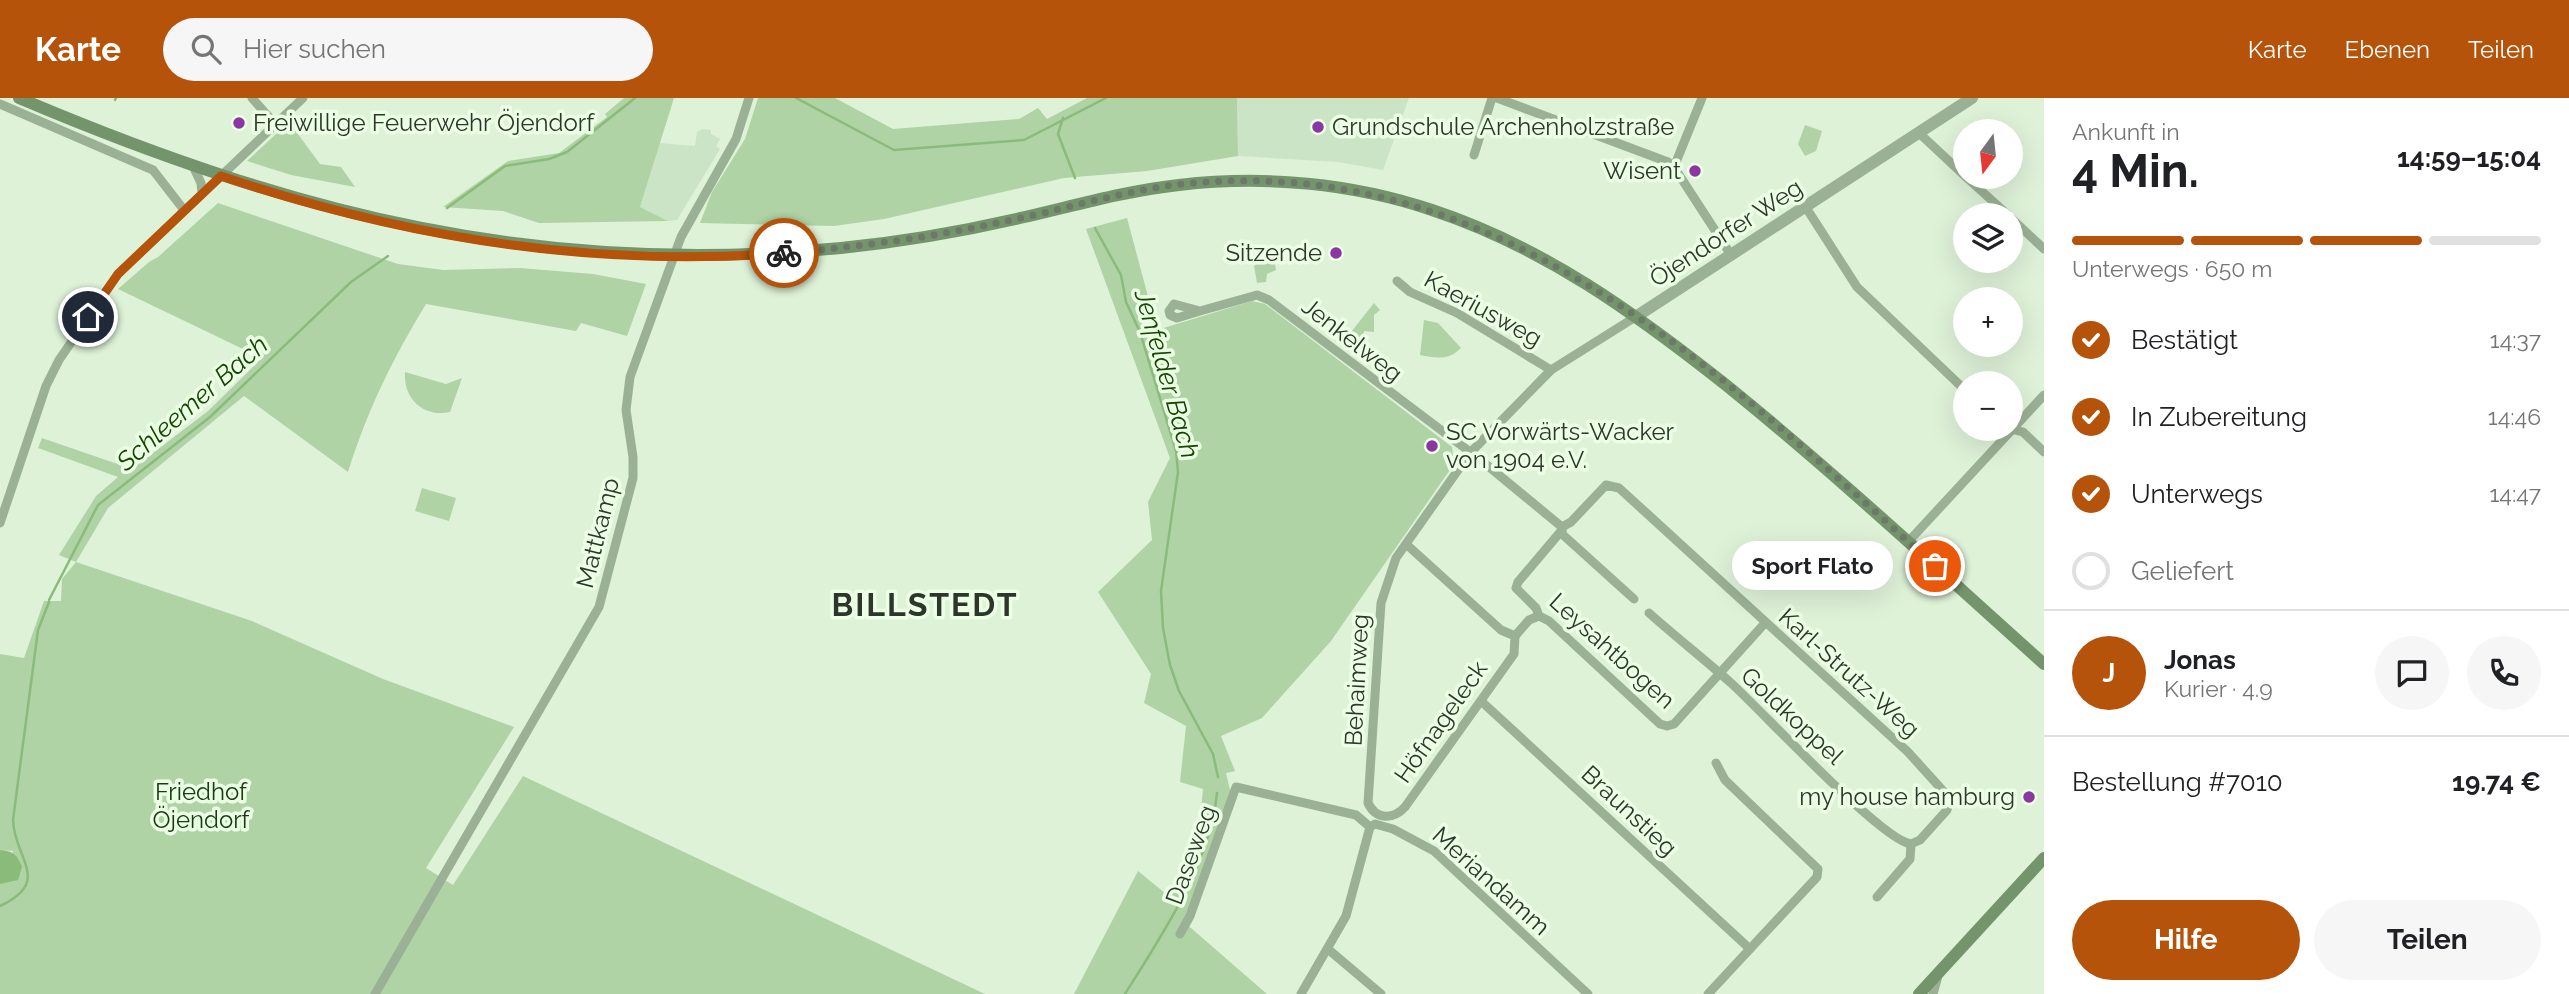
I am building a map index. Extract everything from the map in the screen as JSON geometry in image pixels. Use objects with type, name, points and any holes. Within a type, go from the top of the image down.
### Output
[{"type":"main road","points":[[19,98],[121,142],[341,212],[423,230],[565,250],[673,257],[757,255],[881,243],[961,231],[1169,186],[1271,181],[1359,191],[1432,210],[1539,255],[1637,316],[1800,445],[2044,664]]},
{"type":"main road","points":[[1919,994],[2044,858]]},
{"type":"street","points":[[252,98],[275,124]]},
{"type":"street","points":[[0,523],[33,418],[59,360],[118,274],[303,98]]},
{"type":"street","name":"Mattkamp","points":[[375,994],[602,599],[633,478],[634,457],[627,423],[629,382],[673,257],[736,139],[749,98]]},
{"type":"street","points":[[1474,155],[1494,98],[1653,156],[1674,167],[1731,255]]},
{"type":"street","points":[[1674,167],[1702,98]]},
{"type":"street","name":"Öjendorfer Weg","points":[[1406,544],[1470,453],[1551,370],[1972,98]]},
{"type":"street","points":[[0,104],[153,170],[184,210]]},
{"type":"street","points":[[1919,133],[1953,164]]},
{"type":"street","points":[[193,166],[201,183],[202,193]]},
{"type":"street","points":[[1980,189],[1994,203]]},
{"type":"street","points":[[1805,206],[1857,287],[1953,379]]},
{"type":"street","points":[[2023,230],[2044,249]]},
{"type":"street","name":"Kaeriusweg","points":[[1397,281],[1410,292],[1457,313],[1551,370]]},
{"type":"street","name":"Jenkelweg","points":[[1200,311],[1251,296],[1264,297],[1470,453]]},
{"type":"street","points":[[2023,417],[2044,395]]},
{"type":"street","points":[[2023,432],[2044,452]]},
{"type":"street","points":[[1908,542],[2000,441]]},
{"type":"street","points":[[1470,453],[1562,530],[1633,598]]},
{"type":"street","name":"Karl-Strutz-Weg","points":[[1562,530],[1606,485],[1619,488],[1765,624],[1909,752],[1945,793],[1949,802],[1947,810],[1920,840],[1910,844],[1910,859],[1877,897]]},
{"type":"street","name":"Leysahtbogen","points":[[1562,530],[1516,585],[1520,593],[1536,608],[1539,616],[1549,621],[1660,723],[1667,726],[1674,723],[1765,624]]},
{"type":"street","points":[[1406,544],[1501,630],[1515,636],[1529,620],[1539,616]]},
{"type":"street","name":"Behaimweg","points":[[1384,816],[1374,811],[1368,803],[1381,603],[1390,571],[1406,544]]},
{"type":"street","name":"Goldkoppel","points":[[1649,613],[1876,821],[1901,842],[1910,844]]},
{"type":"street","name":"Höfnageleck","points":[[1384,816],[1396,816],[1405,807],[1514,654],[1515,636]]},
{"type":"street","name":"Braunstieg","points":[[1481,701],[1750,949]]},
{"type":"street","points":[[1708,994],[1817,877],[1818,869],[1725,779],[1716,763]]},
{"type":"street","name":"Meriandamm","points":[[1236,787],[1356,815],[1370,827],[1375,824],[1393,829],[1434,851],[1588,994]]},
{"type":"street","name":"Daseweg","points":[[1180,934],[1190,916],[1236,787]]},
{"type":"street","points":[[1301,994],[1329,950],[1351,901],[1370,827]]},
{"type":"street","points":[[1329,950],[1381,994]]},
{"type":"street","points":[[1933,994],[1939,972]]},
{"type":"shaded area","name":"Grundschule Archenholzstraße","points":[[1237,98],[1409,98],[1383,170],[1338,162],[1238,156]]},
{"type":"shaded area","points":[[702,129],[711,130],[711,134],[720,139],[716,146],[720,149],[677,220],[668,221],[640,207],[660,143],[695,146],[697,132]]},
{"type":"shaded area","points":[[0,850],[9,851],[18,859],[22,867],[18,880],[0,884]]},
{"type":"green space","points":[[624,98],[674,98],[640,207],[668,221],[539,223],[503,211],[443,207],[508,161],[559,153],[607,117],[605,114]]},
{"type":"green space","points":[[758,98],[835,98],[893,129],[1019,119],[1038,108],[1047,119],[1087,98],[1237,98],[1238,156],[1147,171],[1064,178],[884,219],[834,226],[700,223],[712,192],[745,139]]},
{"type":"green space","points":[[289,122],[320,164],[341,167],[355,187],[291,175],[247,161]]},
{"type":"green space","points":[[1805,125],[1822,131],[1816,151],[1805,156],[1798,144]]},
{"type":"green space","points":[[218,203],[398,264],[443,270],[520,268],[593,274],[646,284],[627,336],[581,323],[576,331],[426,304],[382,385],[348,472],[244,396],[108,508],[76,562],[59,555],[96,496],[118,477],[38,448],[42,438],[132,469],[208,411],[262,358],[118,289]]},
{"type":"green space","points":[[1127,218],[1157,330],[1252,301],[1265,304],[1452,447],[1454,464],[1331,641],[1262,718],[1221,736],[1235,771],[1226,773],[1231,794],[1184,922],[1267,994],[1074,994],[1138,871],[1171,898],[1200,822],[1203,789],[1180,782],[1186,726],[1144,703],[1151,674],[1098,592],[1152,540],[1148,502],[1170,458],[1086,229]]},
{"type":"green space","points":[[1272,249],[1278,255],[1274,260],[1276,270],[1267,274],[1266,282],[1257,283],[1254,266]]},
{"type":"green space","points":[[1374,303],[1380,310],[1374,315],[1374,332],[1364,331],[1362,342],[1358,345],[1351,342],[1348,336]]},
{"type":"green space","points":[[1424,320],[1438,323],[1461,348],[1447,357],[1420,355]]},
{"type":"green space","points":[[405,372],[446,384],[462,378],[450,412],[432,412],[417,404],[405,382]]},
{"type":"green space","points":[[422,488],[456,498],[449,521],[415,511]]},
{"type":"green space","name":"Friedhof Öjendorf","points":[[76,562],[252,621],[383,679],[514,727],[426,868],[453,885],[523,776],[985,994],[0,994],[0,884],[7,880],[13,851],[0,850],[0,654],[24,658],[44,601],[61,601],[62,579]]},
{"type":"waterway","name":"Schleemer Bach","points":[[447,208],[505,166],[549,159],[567,152],[635,98]]},
{"type":"waterway","name":"Schleemer Bach","points":[[796,98],[894,150],[1024,140],[1106,98]]},
{"type":"waterway","name":"Jenfelder Bach","points":[[1063,118],[1058,134],[1075,178]]},
{"type":"waterway","name":"Jenfelder Bach","points":[[1095,228],[1121,275],[1126,302],[1140,332],[1176,451],[1178,472],[1161,591],[1163,628],[1170,665],[1179,691],[1213,754],[1218,777]]},
{"type":"waterway","name":"Schleemer Bach","points":[[49,600],[98,505],[210,417],[351,282],[388,256]]},
{"type":"waterway","name":"Schleemer Bach","points":[[0,906],[16,897],[25,888],[28,878],[13,820],[38,630],[49,602]]},
{"type":"waterway","name":"Jenfelder Bach","points":[[1125,994],[1169,923],[1195,872],[1213,820],[1217,793]]},
{"type":"way so far","points":[[784,253],[961,231],[1182,184],[1288,182],[1359,191],[1392,199],[1432,210],[1511,241],[1625,307],[1800,445],[1935,566]]},
{"type":"place","name":"Freiwillige Feuerwehr Öjendorf","points":[[239,123]]},
{"type":"place","name":"Grundschule Archenholzstraße","points":[[1318,127]]},
{"type":"place","name":"Wisent","points":[[1695,171]]},
{"type":"place","name":"Sitzende","points":[[1336,253]]},
{"type":"place","name":"SC Vorwärts-Wacker von 1904 e.V.","points":[[1432,446]]},
{"type":"place","name":"Sport Flato","points":[[1935,566]]},
{"type":"place","name":"my house hamburg","points":[[2029,797]]},
{"type":"district","name":"BILLSTEDT","points":[[925,605]]},
{"type":"route","points":[[88,317],[118,274],[221,176],[341,212],[485,241],[645,256],[718,257],[784,253]]}]
